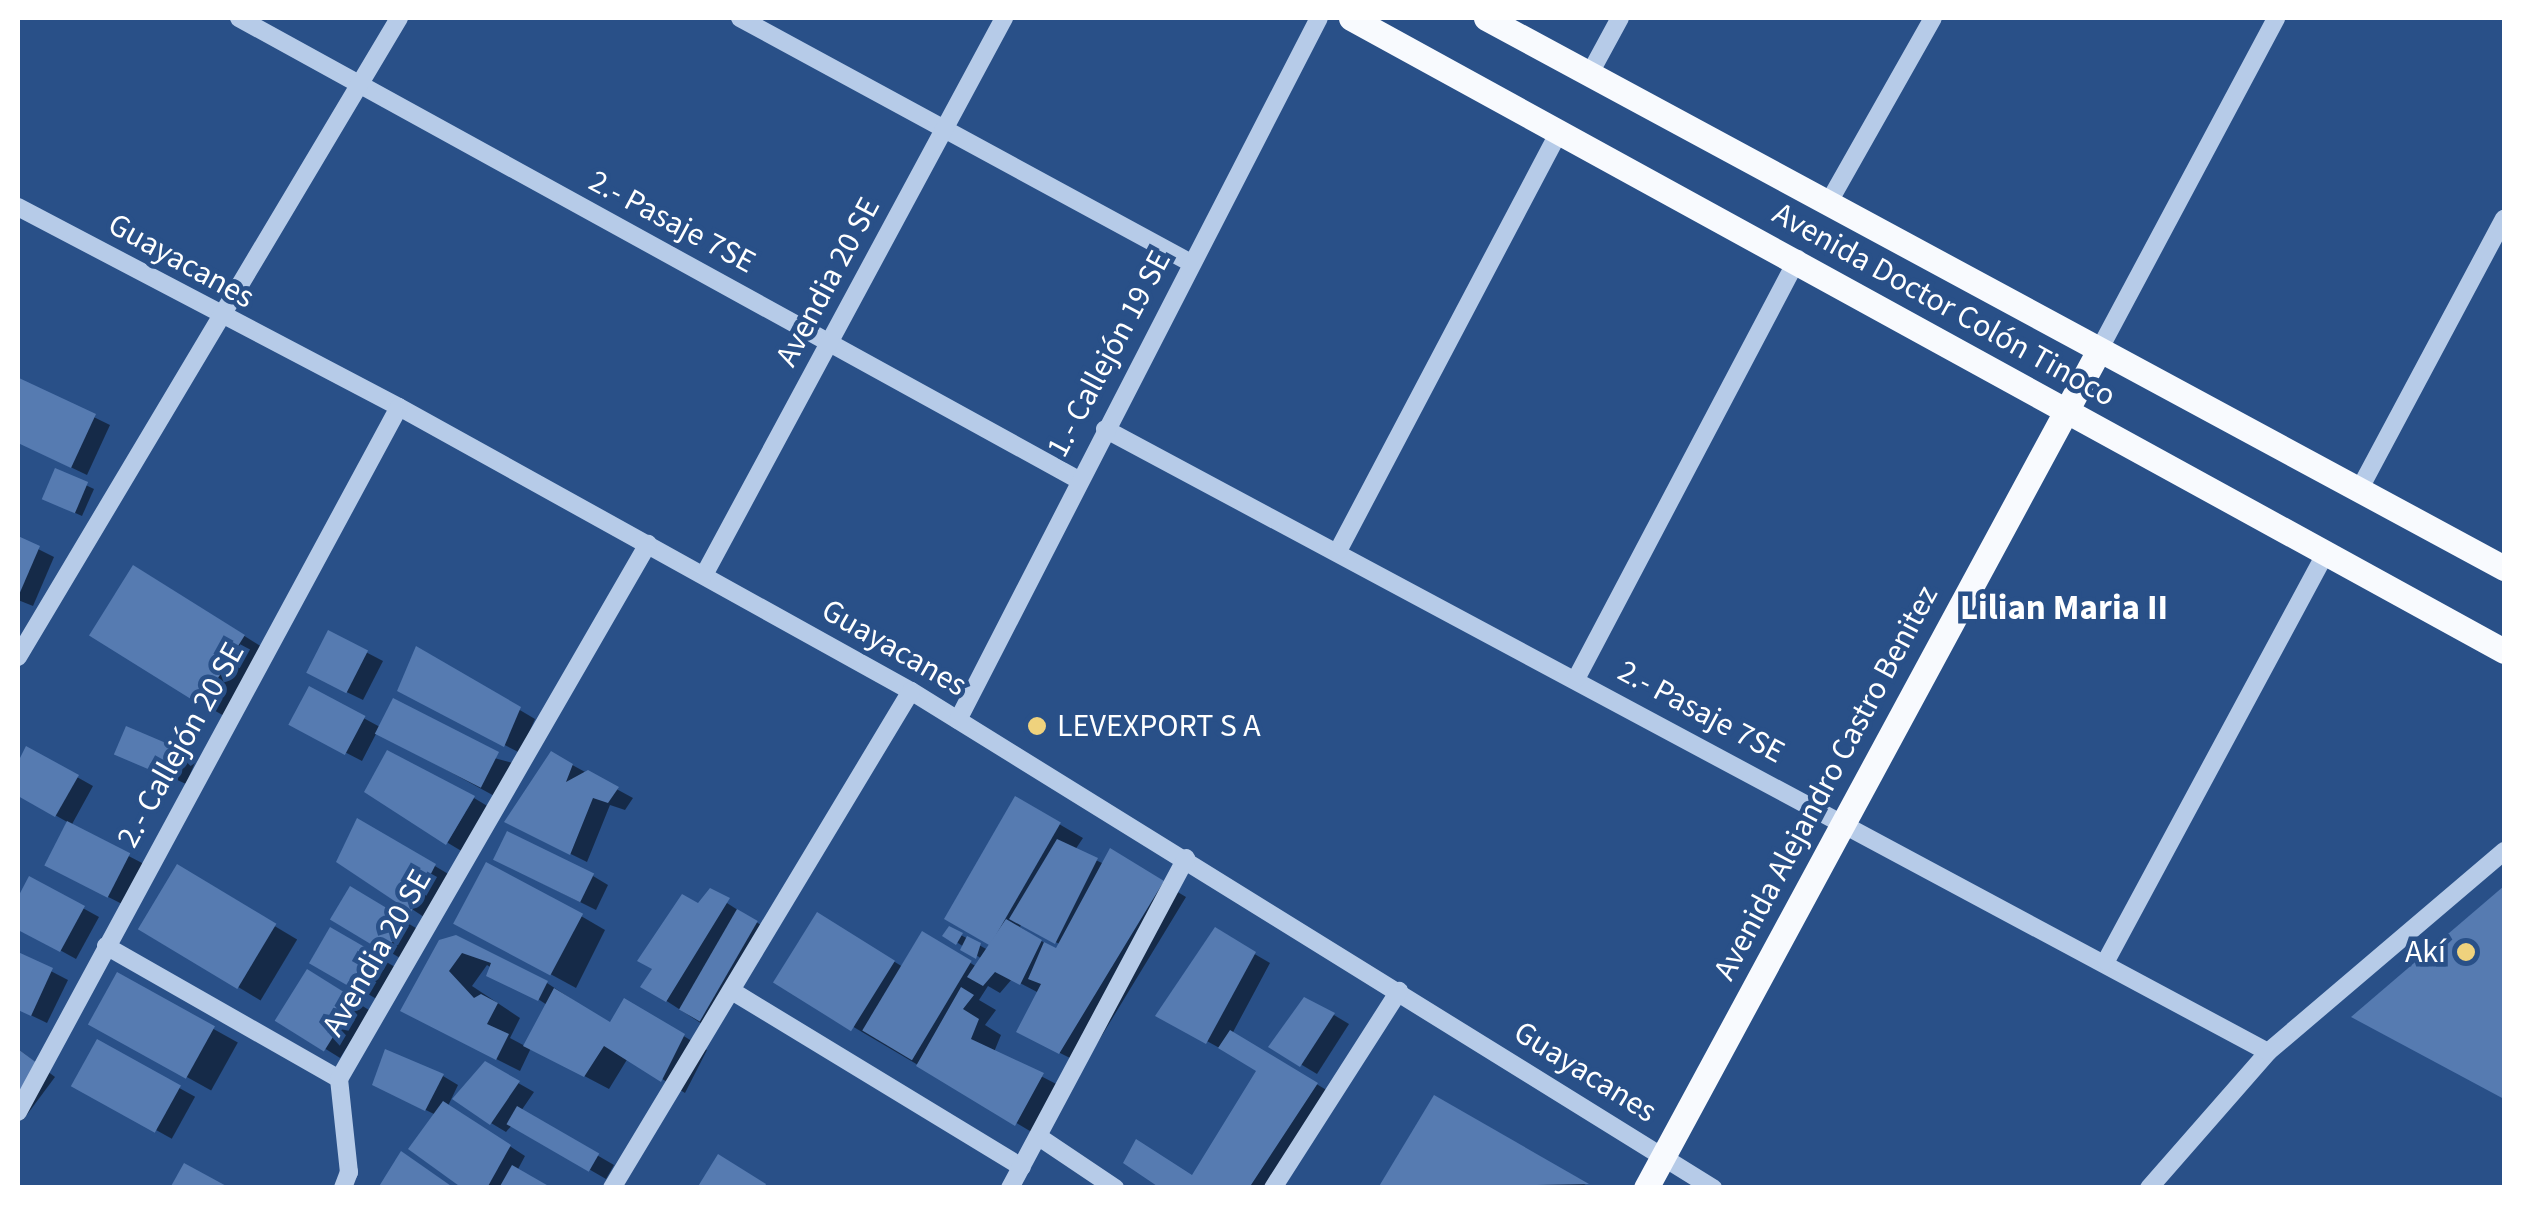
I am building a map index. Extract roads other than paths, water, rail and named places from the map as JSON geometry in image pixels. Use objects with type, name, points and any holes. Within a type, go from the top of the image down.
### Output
[{"type":"main road","name":"Avenida Doctor Colón Tinoco","points":[[1352,18],[1797,258],[2324,556],[2504,651]]},
{"type":"main road","name":"Avenida Doctor Colón Tinoco","points":[[1486,18],[1830,200],[2098,352],[2504,568]]},
{"type":"main road","name":"Avenida Alejandro Castro Benitez","points":[[1646,1188],[1840,820],[2098,352]]},
{"type":"street","name":"2.- Pasaje 7SE","points":[[238,18],[1077,480]]},
{"type":"street","points":[[18,658],[24,631],[159,428],[399,18]]},
{"type":"street","points":[[740,18],[946,126],[1190,263]]},
{"type":"street","name":"Avendia 20 SE","points":[[704,574],[1004,18]]},
{"type":"street","name":"1.- Callejón 19 SE","points":[[958,720],[1077,480],[1319,18]]},
{"type":"street","points":[[1589,75],[1620,18]]},
{"type":"street","points":[[1830,200],[1932,18]]},
{"type":"street","points":[[2098,352],[2276,18]]},
{"type":"street","points":[[1338,551],[1560,130]]},
{"type":"street","name":"Guayacanes","points":[[18,206],[223,320],[399,407],[910,691],[1186,858],[1713,1188]]},
{"type":"street","points":[[2358,492],[2504,218]]},
{"type":"street","points":[[1576,679],[1797,258]]},
{"type":"street","name":"2.- Callejón 20 SE","points":[[18,1112],[399,407]]},
{"type":"street","name":"2.- Pasaje 7SE","points":[[1105,429],[2268,1052]]},
{"type":"street","name":"Avendia 20 SE","points":[[339,1079],[648,544]]},
{"type":"street","points":[[2106,962],[2324,556]]},
{"type":"street","points":[[612,1188],[910,691]]},
{"type":"street","points":[[2149,1188],[2268,1052],[2504,852]]},
{"type":"street","points":[[1010,1188],[1186,858]]},
{"type":"street","points":[[106,946],[339,1079],[346,1180]]},
{"type":"street","points":[[732,991],[1022,1166]]},
{"type":"street","points":[[1273,1188],[1399,992]]},
{"type":"street","points":[[1039,1137],[1115,1188]]},
{"type":"place","name":"LEVEXPORT S A","points":[[1037,726]]},
{"type":"place","name":"Akí","points":[[2466,952]]},
{"type":"district","name":"Lilian Maria II","points":[[2064,608]]}]
